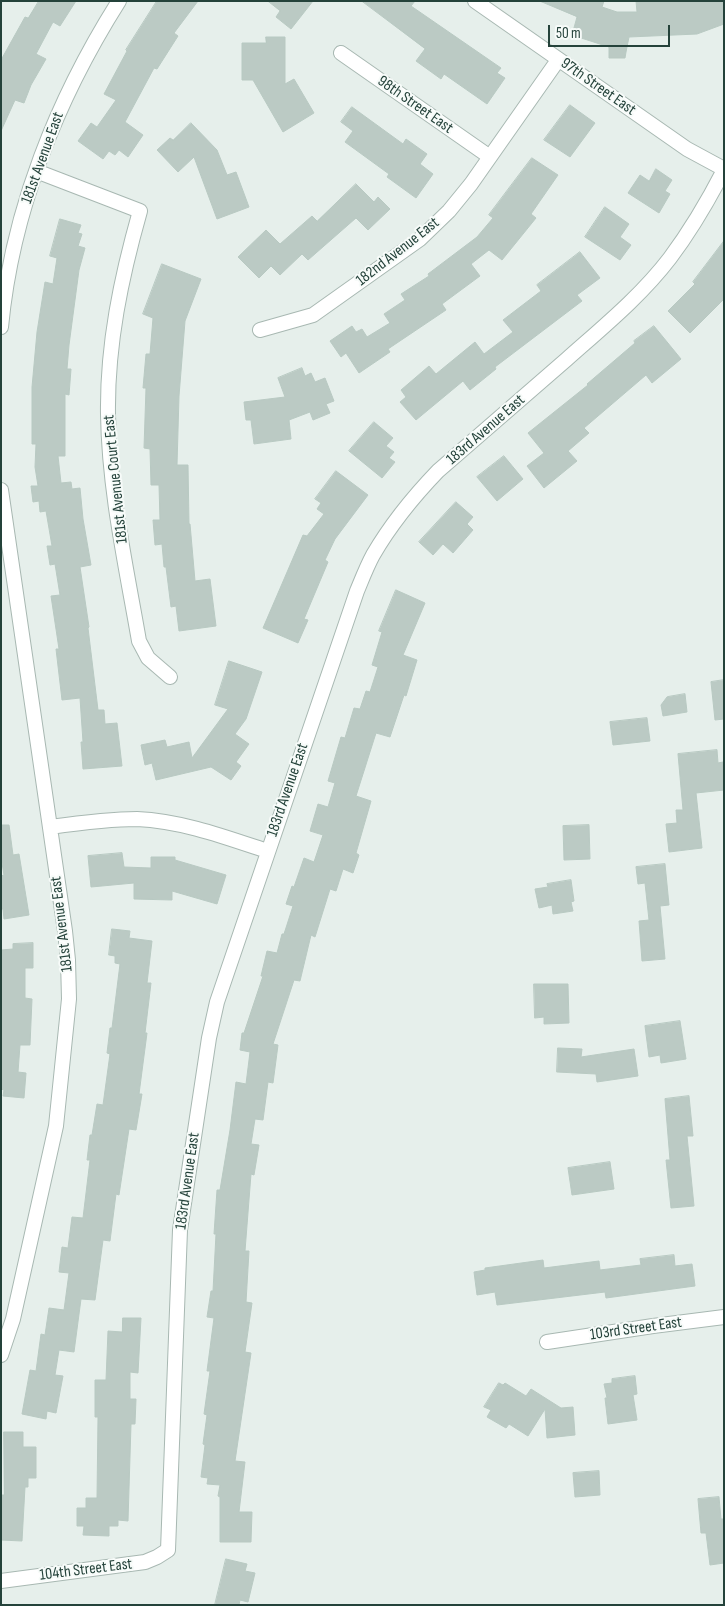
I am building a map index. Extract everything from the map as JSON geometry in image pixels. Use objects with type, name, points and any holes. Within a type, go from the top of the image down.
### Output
[{"type":"street","name":"181st Avenue East","points":[[1,327],[10,268],[20,222],[47,140],[70,87],[119,1]]},
{"type":"street","name":"97th Street East","points":[[475,1],[688,149],[724,169]]},
{"type":"street","name":"98th Street East","points":[[341,53],[490,157]]},
{"type":"street","name":"182nd Avenue East","points":[[260,330],[313,315],[413,244],[449,211],[471,184],[558,60]]},
{"type":"street","name":"183rd Avenue East","points":[[168,1550],[180,1230],[209,1038],[217,1002],[357,591],[372,556],[414,495],[438,471],[639,294],[670,259],[692,228],[724,169]]},
{"type":"street","name":"181st Avenue Court East","points":[[36,171],[140,212],[126,260],[116,308],[111,348],[108,414],[110,454],[115,502],[138,641],[148,658],[170,677]]},
{"type":"street","name":"181st Avenue East","points":[[1,490],[68,960],[69,998],[56,1126],[13,1318],[1,1355]]},
{"type":"street","points":[[50,826],[105,820],[139,819],[157,821],[210,832],[267,852]]},
{"type":"street","name":"103rd Street East","points":[[547,1342],[724,1317]]},
{"type":"street","name":"104th Street East","points":[[1,1581],[145,1562],[157,1558],[168,1550]]},
{"type":"building","points":[[39,1],[76,1],[60,26],[53,22],[36,54],[46,59],[31,85],[24,103],[15,100],[1,131],[1,60],[25,17],[28,18]]},
{"type":"building","points":[[157,1],[198,1],[174,33],[178,36],[157,69],[154,68],[125,122],[143,135],[128,157],[119,150],[115,155],[109,151],[103,159],[78,141],[91,123],[97,127],[116,100],[104,94],[126,50]]},
{"type":"building","points":[[268,1],[313,1],[291,29],[276,17],[280,11]]},
{"type":"building","points":[[362,1],[415,1],[411,6],[501,68],[497,73],[505,78],[487,104],[444,74],[441,79],[416,61],[425,49]]},
{"type":"building","points":[[540,1],[604,1],[602,7],[617,12],[637,12],[636,1],[724,1],[724,24],[697,34],[629,37],[625,58],[609,58],[609,47],[572,35],[577,17]]},
{"type":"building","points":[[266,37],[285,37],[285,84],[294,79],[314,113],[283,132],[253,80],[242,80],[242,43],[266,43]]},
{"type":"building","points":[[570,105],[595,123],[570,157],[544,140]]},
{"type":"building","points":[[352,107],[403,144],[406,139],[427,154],[420,164],[433,174],[416,198],[387,177],[389,174],[345,142],[353,131],[341,122]]},
{"type":"building","points":[[191,123],[217,150],[227,175],[236,172],[249,207],[217,219],[194,157],[178,172],[157,150],[170,138],[173,140]]},
{"type":"building","points":[[532,158],[558,175],[531,214],[536,218],[502,260],[489,250],[471,264],[480,276],[442,304],[446,310],[388,349],[390,352],[359,373],[346,353],[341,357],[330,341],[352,326],[356,332],[362,329],[367,337],[390,323],[384,314],[405,300],[401,294],[429,276],[428,274],[477,237],[493,218],[489,215]]},
{"type":"building","points":[[656,169],[672,180],[665,191],[670,194],[659,213],[628,193],[640,175],[649,181]]},
{"type":"building","points":[[356,184],[374,202],[378,197],[390,209],[368,230],[356,218],[308,260],[302,254],[280,275],[271,266],[259,278],[238,257],[266,230],[280,244],[312,216],[317,221]]},
{"type":"building","points":[[605,207],[629,224],[620,237],[631,245],[620,260],[585,237]]},
{"type":"building","points":[[60,219],[81,225],[78,233],[82,234],[78,246],[85,248],[79,270],[69,345],[67,369],[71,369],[69,395],[65,394],[65,456],[58,456],[61,483],[71,482],[72,489],[80,488],[91,565],[80,567],[98,710],[104,710],[105,724],[117,723],[122,766],[83,769],[80,698],[62,700],[56,649],[59,649],[51,596],[60,595],[55,564],[50,565],[47,546],[52,546],[46,511],[40,512],[39,501],[33,502],[31,486],[38,486],[35,467],[36,444],[32,444],[32,387],[37,332],[45,282],[53,284],[57,258],[50,256]]},
{"type":"building","points":[[724,241],[724,299],[690,333],[668,311],[695,284],[693,282]]},
{"type":"building","points":[[580,252],[600,278],[577,295],[582,301],[495,367],[496,369],[470,390],[463,381],[416,420],[400,402],[406,397],[401,390],[429,366],[436,374],[475,342],[484,354],[513,332],[503,320],[541,291],[537,285]]},
{"type":"building","points":[[162,264],[201,279],[185,321],[179,396],[177,465],[188,465],[189,524],[195,581],[210,579],[216,626],[179,631],[176,606],[171,607],[162,544],[155,545],[153,520],[160,520],[159,485],[151,485],[150,449],[144,448],[146,388],[143,388],[146,354],[150,354],[153,318],[143,314]]},
{"type":"building","points":[[654,326],[681,359],[652,383],[646,375],[584,428],[589,433],[568,451],[577,461],[544,488],[527,466],[544,453],[528,433],[588,385],[635,343],[634,341]]},
{"type":"building","points":[[302,368],[305,376],[311,373],[315,382],[325,378],[334,401],[326,404],[330,413],[313,420],[310,412],[289,420],[291,439],[254,444],[251,420],[246,420],[244,402],[285,397],[278,378]]},
{"type":"building","points":[[374,422],[393,438],[386,446],[394,452],[389,458],[395,462],[382,478],[349,451]]},
{"type":"building","points":[[504,456],[523,479],[497,501],[477,477]]},
{"type":"building","points":[[336,471],[368,495],[335,539],[325,560],[328,562],[304,619],[308,620],[298,643],[263,628],[303,535],[307,536],[324,514],[317,509],[321,503],[315,499]]},
{"type":"building","points":[[456,502],[473,517],[467,524],[473,530],[453,553],[443,544],[433,555],[419,542]]},
{"type":"building","points":[[396,590],[425,603],[403,655],[417,660],[406,696],[404,695],[390,737],[376,733],[356,796],[371,801],[356,853],[359,855],[353,873],[343,869],[336,891],[330,889],[315,937],[311,935],[300,981],[294,980],[273,1044],[278,1045],[273,1083],[268,1082],[263,1120],[255,1119],[251,1144],[259,1145],[254,1175],[251,1174],[245,1251],[249,1251],[246,1302],[252,1303],[245,1352],[251,1353],[235,1461],[245,1462],[239,1512],[252,1512],[251,1542],[220,1542],[220,1497],[218,1496],[220,1485],[207,1484],[208,1478],[201,1477],[207,1415],[204,1414],[210,1371],[207,1371],[214,1318],[207,1317],[211,1291],[213,1291],[217,1190],[220,1190],[236,1082],[246,1084],[250,1052],[240,1050],[242,1033],[244,1033],[263,976],[261,976],[267,951],[277,953],[282,934],[284,934],[293,906],[286,904],[292,886],[294,887],[304,858],[314,862],[323,835],[310,831],[318,804],[328,807],[335,783],[328,781],[341,737],[345,738],[354,708],[360,709],[366,691],[370,692],[378,667],[372,665],[382,632],[379,631]]},
{"type":"building","points":[[229,661],[262,672],[246,719],[235,734],[249,744],[236,762],[241,766],[231,780],[211,767],[156,780],[152,763],[145,765],[141,745],[165,740],[167,747],[189,742],[192,758],[228,709],[215,705]]},
{"type":"building","points":[[724,680],[724,719],[715,720],[711,682]]},
{"type":"building","points":[[685,694],[687,712],[663,716],[661,705],[667,697]]},
{"type":"building","points":[[647,718],[650,741],[613,745],[610,722]]},
{"type":"building","points":[[717,750],[718,763],[723,762],[724,790],[696,793],[702,848],[669,852],[666,824],[677,823],[676,810],[683,810],[678,754]]},
{"type":"building","points":[[1,825],[9,825],[13,855],[19,854],[29,915],[4,919],[3,909],[1,909],[1,876],[4,875],[1,857]]},
{"type":"building","points":[[589,825],[590,859],[564,860],[563,826]]},
{"type":"building","points":[[122,853],[124,867],[151,868],[151,857],[175,857],[175,860],[226,875],[217,904],[172,891],[172,900],[134,899],[134,883],[91,887],[88,856]]},
{"type":"building","points":[[665,864],[669,905],[660,906],[665,959],[642,961],[639,921],[649,920],[645,883],[638,884],[636,867]]},
{"type":"building","points":[[571,880],[574,901],[571,902],[573,911],[553,914],[552,905],[539,908],[535,889],[548,887],[547,884]]},
{"type":"building","points":[[112,929],[130,931],[129,938],[152,941],[147,983],[151,983],[145,1033],[147,1033],[139,1094],[142,1094],[136,1130],[129,1129],[119,1195],[116,1194],[110,1241],[103,1240],[95,1300],[81,1299],[74,1352],[59,1350],[55,1375],[63,1376],[56,1413],[47,1411],[46,1419],[22,1414],[30,1370],[36,1371],[41,1334],[45,1335],[49,1308],[64,1310],[69,1273],[59,1272],[62,1247],[68,1248],[72,1217],[83,1218],[90,1160],[87,1160],[90,1135],[92,1135],[97,1104],[103,1105],[110,1054],[107,1053],[110,1028],[112,1028],[120,964],[115,963],[115,956],[109,955]]},
{"type":"building","points":[[33,943],[33,968],[25,968],[25,998],[32,999],[30,1045],[20,1045],[18,1072],[26,1073],[24,1098],[3,1096],[4,1090],[1,1089],[1,950],[13,949],[13,944]]},
{"type":"building","points":[[534,984],[568,984],[569,1023],[544,1024],[544,1017],[535,1018]]},
{"type":"building","points":[[680,1021],[686,1059],[661,1063],[660,1055],[649,1057],[645,1026]]},
{"type":"building","points":[[558,1048],[582,1049],[581,1057],[634,1049],[638,1076],[597,1082],[596,1074],[557,1072]]},
{"type":"building","points":[[689,1096],[693,1136],[687,1136],[694,1206],[671,1208],[666,1160],[670,1160],[665,1099]]},
{"type":"building","points":[[610,1162],[614,1189],[572,1195],[568,1168]]},
{"type":"building","points":[[674,1255],[675,1266],[692,1264],[695,1286],[606,1298],[605,1292],[497,1305],[495,1292],[477,1295],[474,1272],[485,1270],[485,1268],[543,1260],[544,1268],[599,1261],[600,1270],[641,1265],[640,1259]]},
{"type":"building","points":[[123,1318],[141,1318],[138,1373],[130,1372],[130,1399],[136,1399],[135,1424],[131,1424],[128,1521],[118,1520],[118,1526],[109,1526],[109,1536],[83,1535],[84,1526],[77,1526],[77,1508],[86,1508],[86,1498],[97,1498],[98,1417],[95,1417],[95,1380],[106,1380],[108,1331],[122,1332]]},
{"type":"building","points":[[635,1376],[637,1394],[633,1395],[637,1420],[608,1424],[605,1398],[607,1398],[604,1384],[612,1383],[612,1379]]},
{"type":"building","points":[[499,1383],[503,1385],[505,1383],[526,1396],[531,1389],[561,1408],[573,1407],[575,1435],[547,1438],[545,1409],[528,1436],[509,1424],[506,1428],[487,1417],[491,1410],[484,1407]]},
{"type":"building","points":[[4,1432],[23,1432],[23,1447],[36,1447],[36,1478],[28,1478],[28,1487],[25,1487],[22,1541],[1,1540],[1,1495],[4,1495]]},
{"type":"building","points":[[599,1471],[600,1495],[575,1497],[573,1473]]},
{"type":"building","points":[[719,1497],[721,1519],[724,1519],[724,1563],[710,1565],[706,1533],[701,1533],[698,1499]]},
{"type":"building","points":[[226,1559],[247,1564],[245,1571],[255,1573],[248,1602],[240,1600],[239,1605],[215,1605]]}]
